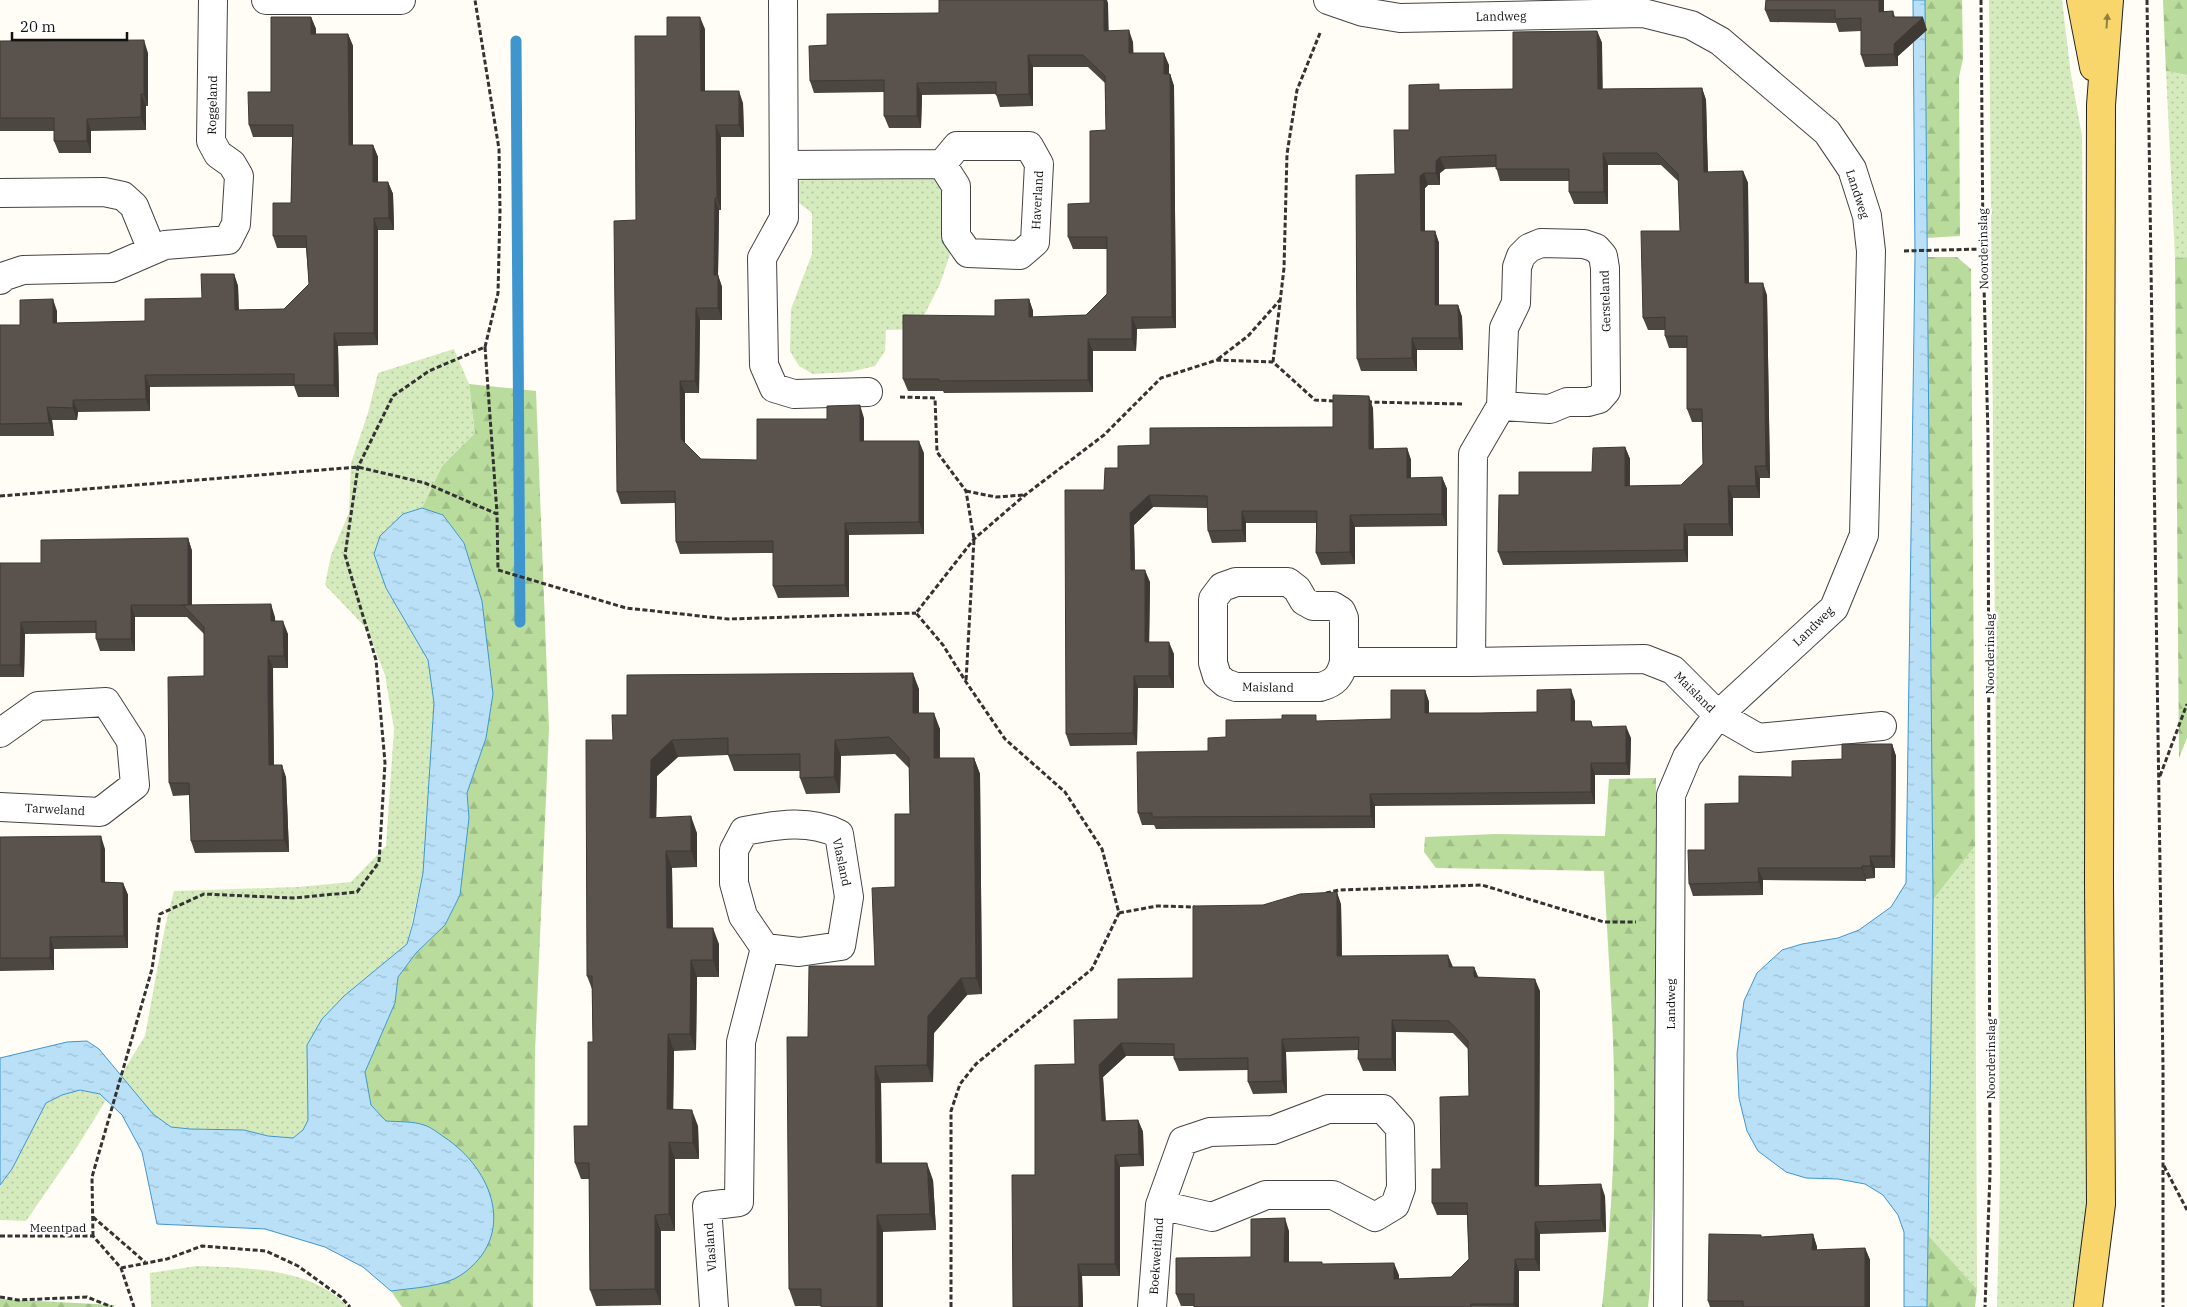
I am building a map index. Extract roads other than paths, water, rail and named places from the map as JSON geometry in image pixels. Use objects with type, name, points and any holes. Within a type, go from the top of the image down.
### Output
[{"type":"main road","points":[[2081,0],[2101,105]]},
{"type":"main road","points":[[2088,1307],[2100,1204],[2098,880],[2101,105],[2109,0]]},
{"type":"street","name":"Roggeland","points":[[0,280],[5,276],[22,270],[112,268],[165,245],[228,240],[236,224],[239,176],[232,164],[218,154],[211,141],[213,0]]},
{"type":"street","points":[[266,0],[401,0]]},
{"type":"street","points":[[783,0],[784,218],[762,258],[764,365],[774,388],[794,394],[868,392]]},
{"type":"street","name":"Landweg","points":[[1330,1],[1363,12],[1400,18],[1643,13],[1691,26],[1720,41],[1827,132],[1852,170],[1867,216],[1871,251],[1864,535],[1834,608],[1718,715],[1687,757],[1671,795],[1668,1307]]},
{"type":"street","name":"Haverland","points":[[957,146],[1029,146],[1039,164],[1035,242],[1020,255],[968,253],[956,236],[956,186],[942,164],[957,146]]},
{"type":"street","points":[[785,165],[942,164]]},
{"type":"street","points":[[0,193],[104,192],[123,196],[134,206],[152,250]]},
{"type":"street","name":"Gersteland","points":[[1471,662],[1473,454],[1501,406],[1504,328],[1516,303],[1517,267],[1521,256],[1529,248],[1541,243],[1584,244],[1596,248],[1603,256],[1605,268],[1606,391],[1599,399],[1593,401],[1568,402],[1550,409],[1501,406]]},
{"type":"street","name":"Maisland","points":[[1236,582],[1288,582],[1297,588],[1304,601],[1313,606],[1333,606],[1341,611],[1344,618],[1344,662],[1340,676],[1331,684],[1320,687],[1236,687],[1225,683],[1217,676],[1213,663],[1213,599],[1222,587],[1236,582]]},
{"type":"street","name":"Maisland","points":[[1344,662],[1645,659],[1672,670],[1718,715]]},
{"type":"street","name":"Tarweland","points":[[0,733],[38,706],[106,702],[131,741],[135,785],[100,812],[0,807]]},
{"type":"street","points":[[1718,715],[1758,738],[1882,726]]},
{"type":"street","name":"Vlasland","points":[[714,1307],[707,1206],[739,1202],[742,1042],[765,948],[743,916],[734,882],[734,850],[744,831],[783,824],[823,826],[839,834],[849,897],[841,946],[799,952],[765,948]]},
{"type":"street","name":"Boekweitland","points":[[1152,1307],[1160,1205],[1183,1141],[1210,1132],[1273,1130],[1328,1109],[1383,1109],[1400,1128],[1401,1188],[1395,1205],[1375,1217],[1333,1195],[1266,1195],[1212,1217],[1160,1205]]},
{"type":"water","points":[[1913,0],[1925,0],[1933,900],[1927,1307],[1904,1307],[1904,1232],[1898,1215],[1883,1195],[1865,1184],[1838,1179],[1806,1178],[1786,1172],[1758,1151],[1747,1131],[1739,1098],[1737,1054],[1744,1001],[1757,973],[1782,950],[1802,944],[1838,938],[1859,930],[1891,907],[1906,883],[1915,257]]},
{"type":"water","points":[[422,508],[443,515],[464,543],[482,601],[493,694],[486,738],[467,793],[469,818],[460,895],[445,925],[416,953],[398,977],[395,1003],[365,1072],[371,1105],[386,1121],[415,1123],[429,1127],[461,1151],[486,1184],[492,1203],[494,1223],[489,1241],[479,1259],[461,1275],[446,1282],[391,1291],[363,1267],[325,1247],[265,1229],[157,1224],[142,1152],[122,1115],[100,1094],[80,1090],[62,1095],[46,1103],[12,1169],[0,1185],[0,1058],[67,1042],[87,1041],[99,1049],[153,1114],[171,1127],[244,1130],[268,1136],[293,1138],[303,1130],[308,1120],[307,1045],[322,1019],[344,996],[407,944],[423,873],[434,703],[428,660],[386,588],[374,554],[380,536],[403,514]]},
{"type":"waterway","points":[[516,41],[520,622]]}]
